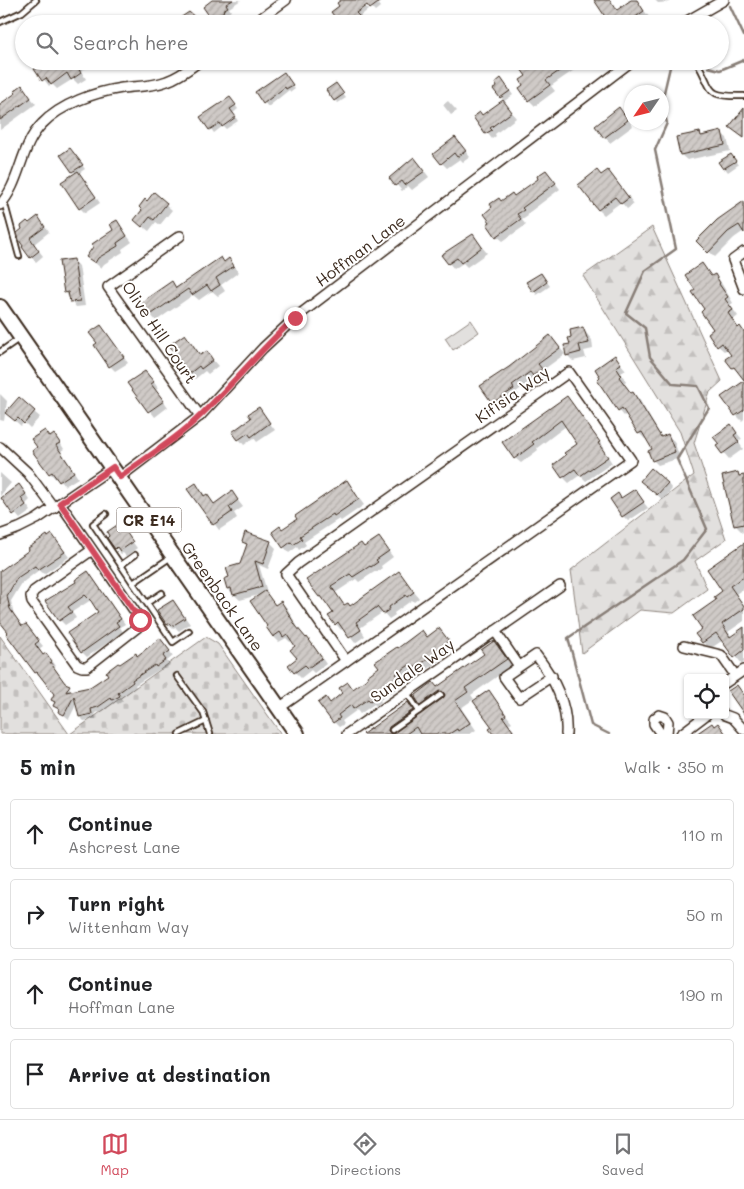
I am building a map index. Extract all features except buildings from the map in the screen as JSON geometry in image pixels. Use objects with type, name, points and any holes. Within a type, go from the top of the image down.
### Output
[{"type":"main road","name":"Greenback Lane","points":[[0,307],[297,734]]},
{"type":"street","points":[[265,15],[286,0]]},
{"type":"street","points":[[698,15],[724,0]]},
{"type":"street","points":[[2,202],[14,183],[34,134],[53,115],[69,105],[90,96],[120,88],[153,85],[167,81],[187,70]]},
{"type":"street","name":"Hoffman Lane","points":[[0,535],[19,528],[116,472],[200,416],[263,348],[295,318],[620,70]]},
{"type":"street","name":"Olive Hill Court","points":[[180,236],[108,287],[200,416]]},
{"type":"street","points":[[744,252],[733,260],[744,288]]},
{"type":"street","name":"Kifisia Way","points":[[279,708],[346,661],[631,460],[569,372],[298,563],[286,574],[346,661]]},
{"type":"street","points":[[0,446],[57,505],[92,550],[140,620],[141,623],[138,627],[87,667],[82,668],[77,665],[32,602],[31,596],[34,591],[92,550]]},
{"type":"street","name":"Sundale Way","points":[[347,734],[560,586]]},
{"type":"street","points":[[495,631],[519,666]]},
{"type":"street","points":[[684,646],[721,655],[735,676]]},
{"type":"street","points":[[552,676],[519,698],[504,677],[536,655],[552,676],[567,720],[566,734]]},
{"type":"street","points":[[729,680],[744,670]]},
{"type":"street","points":[[661,734],[654,724],[656,717],[659,715],[665,717],[668,722],[666,734]]},
{"type":"street","points":[[729,716],[733,718],[744,730]]},
{"type":"street","points":[[681,734],[701,719]]},
{"type":"lane","points":[[15,15],[36,0]]},
{"type":"lane","points":[[0,22],[15,15]]},
{"type":"lane","points":[[701,70],[712,92],[722,97],[744,96]]},
{"type":"lane","points":[[2,202],[19,256]]},
{"type":"lane","points":[[0,352],[21,337]]},
{"type":"lane","points":[[106,514],[93,524],[173,642],[189,631]]},
{"type":"lane","points":[[122,565],[135,555]]},
{"type":"lane","points":[[133,584],[174,555]]},
{"type":"lane","points":[[147,603],[162,593]]},
{"type":"lane","points":[[178,676],[203,712],[210,734]]},
{"type":"lane","points":[[406,692],[419,711]]},
{"type":"lane","points":[[392,730],[441,695]]},
{"type":"lane","points":[[179,734],[206,721]]},
{"type":"green space","points":[[652,227],[722,381],[710,392],[694,443],[726,539],[695,561],[707,589],[674,613],[640,610],[582,653],[571,570],[694,475],[680,432],[583,276]]},
{"type":"green space","points":[[471,320],[479,332],[453,350],[445,338]]},
{"type":"green space","points":[[0,636],[69,734],[0,734]]},
{"type":"green space","points":[[206,637],[218,644],[281,734],[70,734]]},
{"type":"waterway","points":[[730,6],[744,36]]},
{"type":"waterway","points":[[729,66],[744,60]]},
{"type":"waterway","points":[[666,85],[669,70]]},
{"type":"waterway","points":[[609,734],[591,725],[568,638],[683,560],[707,529],[677,459],[709,408],[698,386],[673,384],[650,357],[645,328],[626,313],[645,271],[676,249],[655,150],[664,130]]},
{"type":"route","points":[[140,620],[60,503],[113,467],[120,477],[200,416],[263,348],[295,318]]}]
